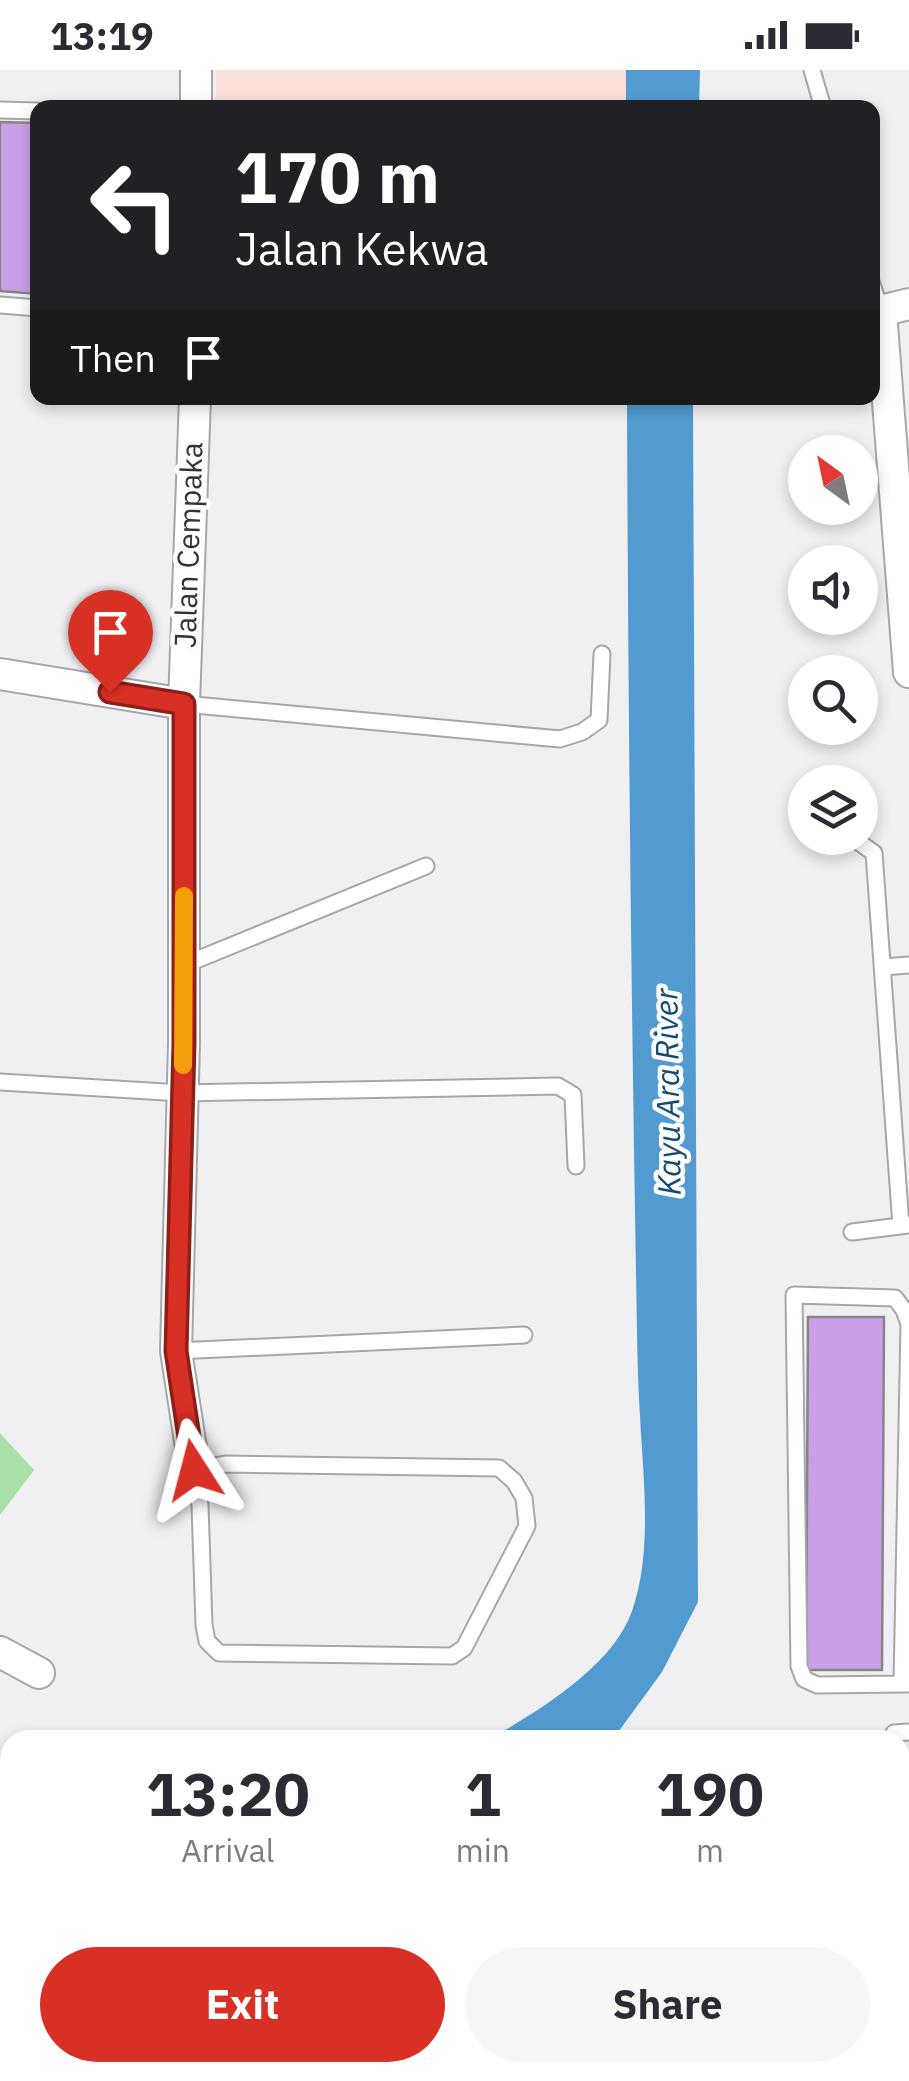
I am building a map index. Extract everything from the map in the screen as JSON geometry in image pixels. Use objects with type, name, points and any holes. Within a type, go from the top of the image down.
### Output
[{"type":"street","points":[[196,70],[196,100]]},
{"type":"street","points":[[884,303],[909,672]]},
{"type":"street","name":"Jalan Cempaka","points":[[193,1462],[176,1351],[184,965],[184,704],[201,405]]},
{"type":"street","points":[[0,674],[184,704]]},
{"type":"street","points":[[0,1652],[39,1673]]},
{"type":"lane","points":[[812,70],[821,100]]},
{"type":"lane","points":[[0,110],[30,111]]},
{"type":"lane","points":[[0,304],[30,307]]},
{"type":"lane","points":[[184,704],[560,739],[582,732],[599,720],[602,654]]},
{"type":"lane","points":[[852,1232],[905,1226],[874,855]]},
{"type":"lane","points":[[184,965],[426,866]]},
{"type":"lane","points":[[883,967],[909,965]]},
{"type":"lane","points":[[0,1082],[182,1093],[558,1086],[573,1096],[576,1166]]},
{"type":"lane","points":[[794,1295],[896,1298],[904,1310],[908,1324],[906,1684],[817,1685],[804,1679],[799,1666],[794,1295]]},
{"type":"lane","points":[[176,1351],[524,1335]]},
{"type":"lane","name":"Jalan Cempaka","points":[[193,1462],[499,1468],[514,1480],[524,1498],[526,1526],[464,1648],[452,1656],[220,1653],[207,1640],[204,1626],[200,1504],[193,1462]]},
{"type":"shaded area","points":[[216,70],[630,70],[628,100],[216,100]]},
{"type":"green space","points":[[0,1433],[34,1470],[0,1515]]},
{"type":"water","points":[[626,70],[700,70],[699,100],[626,100]]},
{"type":"water","name":"Kayu Ara River","points":[[627,405],[693,405],[698,1602],[662,1672],[620,1730],[506,1730],[571,1686],[608,1651],[632,1611],[643,1564]]},
{"type":"building","points":[[0,122],[30,123],[30,293],[0,291]]},
{"type":"building","points":[[808,1317],[884,1317],[882,1670],[806,1670]]},
{"type":"slow traffic","points":[[183,1065],[184,896]]},
{"type":"route","points":[[110,692],[184,704],[184,1043],[176,1351],[194,1470]]}]
